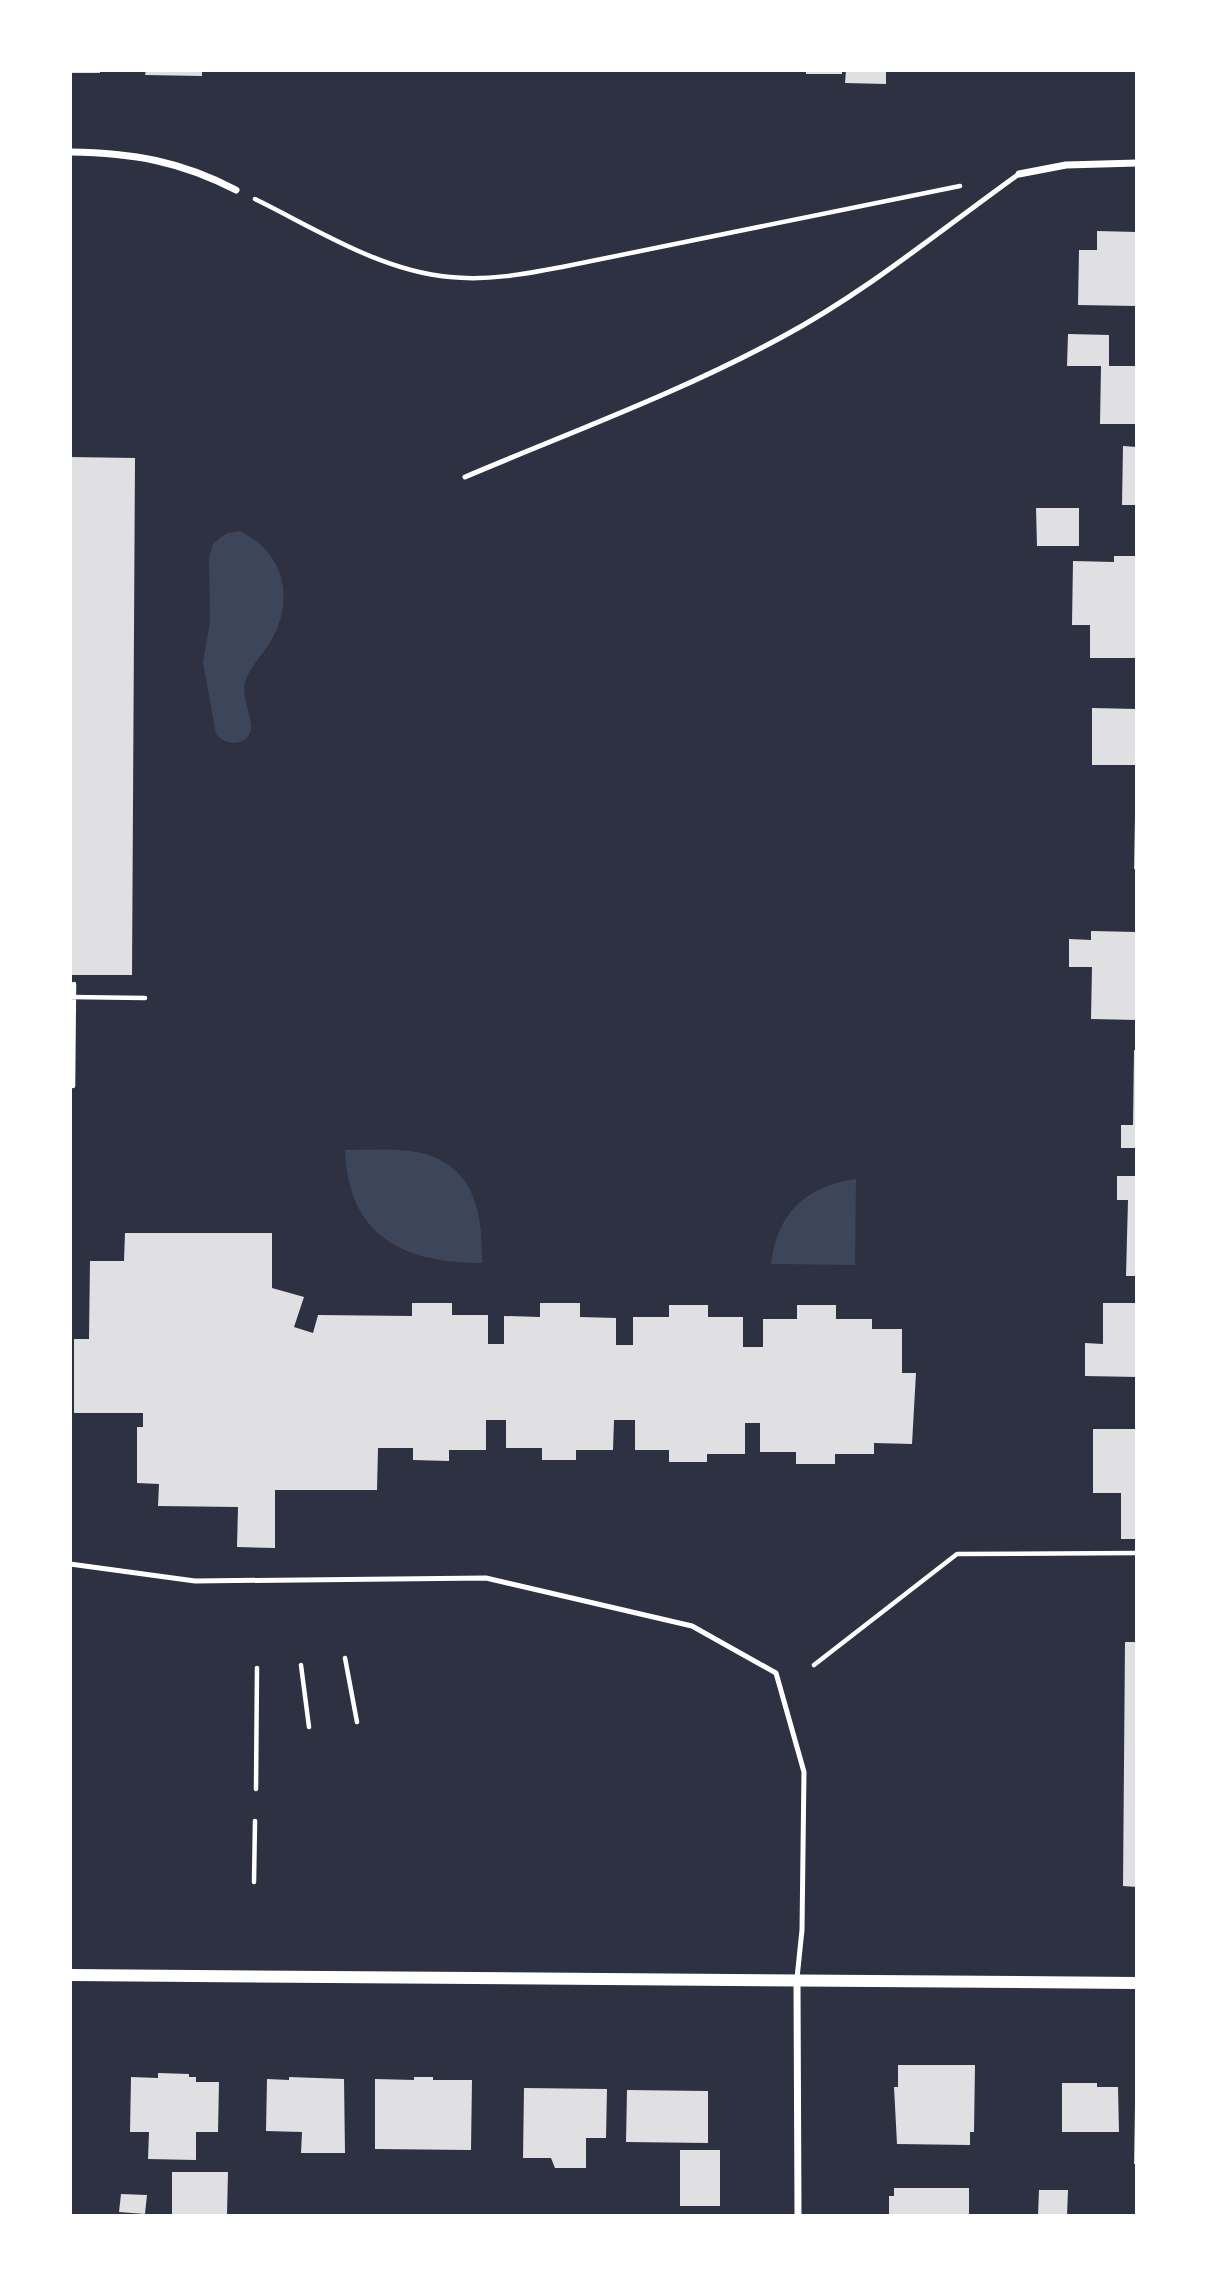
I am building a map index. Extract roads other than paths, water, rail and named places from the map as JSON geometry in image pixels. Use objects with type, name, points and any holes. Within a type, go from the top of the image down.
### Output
[{"type":"street","points":[[70,152],[150,157],[177,164],[236,190]]},
{"type":"street","points":[[1019,174],[1066,164],[1137,163]]},
{"type":"street","points":[[70,1975],[1137,1983]]},
{"type":"street","points":[[797,1981],[798,2216]]},
{"type":"lane","points":[[466,477],[671,390],[783,337],[879,275],[1019,174]]},
{"type":"lane","points":[[70,1563],[195,1581],[486,1578],[692,1626],[776,1673],[804,1772],[802,1930],[797,1981]]}]
